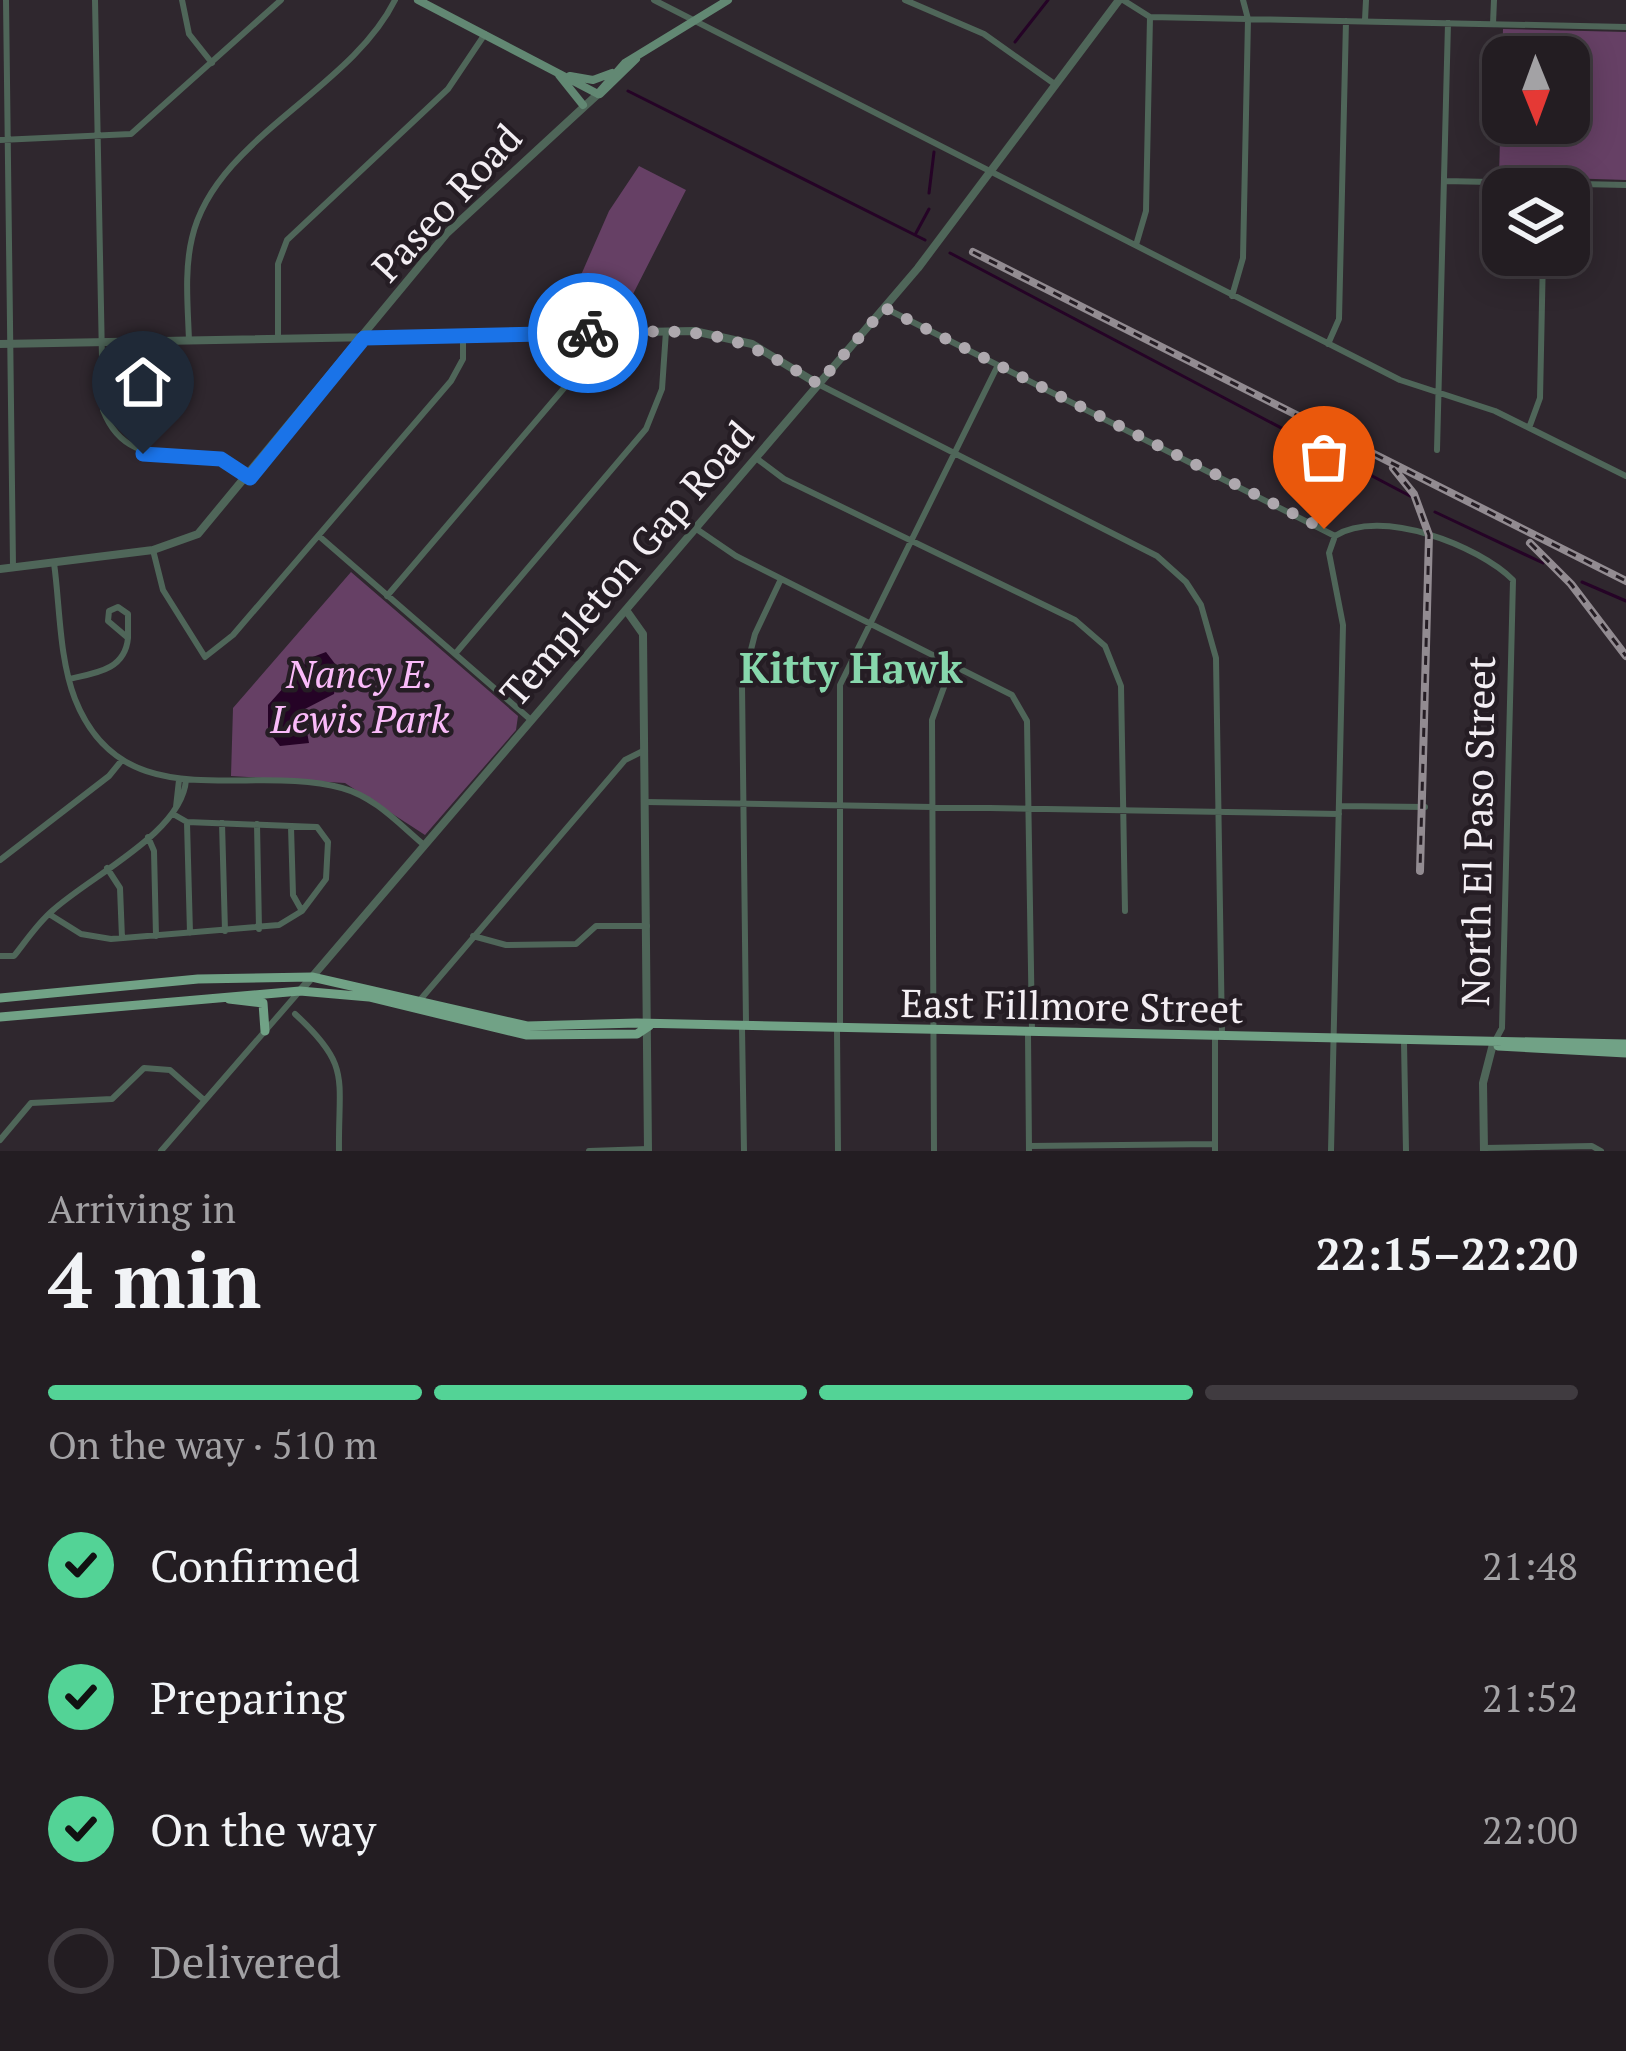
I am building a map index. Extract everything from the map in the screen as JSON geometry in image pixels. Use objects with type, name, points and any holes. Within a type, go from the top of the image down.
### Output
[{"type":"main road","points":[[418,0],[598,94]]},
{"type":"main road","name":"Paseo Road","points":[[598,94],[620,66],[728,0]]},
{"type":"main road","name":"Paseo Road","points":[[598,94],[632,68],[636,58]]},
{"type":"main road","points":[[568,76],[600,80],[620,66]]},
{"type":"main road","points":[[554,69],[584,105]]},
{"type":"main road","name":"East Fillmore Street","points":[[0,998],[198,979],[312,977],[527,1026],[1626,1044]]},
{"type":"main road","name":"East Fillmore Street","points":[[0,1017],[300,991],[369,997],[526,1035],[637,1034],[649,1027]]},
{"type":"main road","points":[[206,996],[260,1000],[267,1010],[265,1031]]},
{"type":"main road","name":"East Fillmore Street","points":[[1493,1045],[1514,1051],[1626,1053]]},
{"type":"street","points":[[6,0],[6,344],[13,568]]},
{"type":"street","points":[[95,0],[103,410],[120,440],[153,457],[221,459],[250,478]]},
{"type":"street","points":[[182,0],[188,34],[212,63]]},
{"type":"street","points":[[4,140],[98,138],[140,129],[280,0]]},
{"type":"street","points":[[189,341],[188,258],[207,199],[233,167],[370,38],[395,0]]},
{"type":"street","points":[[654,0],[1328,344],[1529,428],[1626,476]]},
{"type":"street","points":[[905,0],[984,34],[1057,85]]},
{"type":"street","points":[[1121,0],[1150,16],[1626,27]]},
{"type":"street","name":"Templeton Gap Road","points":[[161,1151],[885,308],[993,174],[1121,0]]},
{"type":"street","points":[[1232,296],[1243,268],[1248,19],[1243,0]]},
{"type":"street","points":[[1365,22],[1366,0]]},
{"type":"street","points":[[1493,24],[1494,0]]},
{"type":"street","points":[[1135,246],[1146,211],[1150,16]]},
{"type":"street","points":[[1328,344],[1339,319],[1346,21]]},
{"type":"street","points":[[1437,450],[1448,23]]},
{"type":"street","points":[[278,339],[278,264],[287,240],[448,88],[485,34]]},
{"type":"street","name":"Paseo Road","points":[[0,569],[153,550],[198,534],[250,478],[447,233],[598,94]]},
{"type":"street","points":[[1444,181],[1482,183]]},
{"type":"street","points":[[1590,185],[1626,185]]},
{"type":"street","points":[[1529,428],[1540,398],[1543,276]]},
{"type":"street","points":[[885,308],[1333,539],[1343,617],[1331,1151]]},
{"type":"street","points":[[6,344],[666,331],[740,340],[1146,549],[1186,582],[1206,616],[1215,648],[1219,813],[1215,1147],[1029,1149],[1023,708],[1012,695],[781,579],[695,528]]},
{"type":"street","points":[[455,654],[646,428],[662,389],[666,331]]},
{"type":"street","points":[[387,596],[566,387],[575,358],[575,333]]},
{"type":"street","points":[[153,550],[163,590],[205,657],[233,635],[452,381],[463,359],[463,336]]},
{"type":"street","points":[[838,1151],[838,697],[867,622],[997,367]]},
{"type":"street","points":[[756,458],[784,479],[1075,620],[1105,646],[1121,686],[1125,911]]},
{"type":"street","name":"North El Paso Street","points":[[1333,539],[1365,526],[1412,528],[1514,580],[1502,1028],[1483,1083],[1484,1149]]},
{"type":"street","points":[[319,536],[531,720]]},
{"type":"street","points":[[54,563],[69,679],[84,718],[123,759],[183,780],[341,788],[376,805],[424,845]]},
{"type":"street","points":[[744,1151],[743,671],[781,579]]},
{"type":"street","points":[[69,679],[111,667],[127,650],[128,638],[128,614],[115,607],[108,621],[128,638]]},
{"type":"street","points":[[589,1151],[648,1150],[643,634],[626,610]]},
{"type":"street","points":[[934,1151],[932,711],[952,665]]},
{"type":"street","points":[[420,1000],[625,760],[645,749]]},
{"type":"street","points":[[0,860],[110,776],[123,759]]},
{"type":"street","points":[[4,957],[175,811],[183,780]]},
{"type":"street","points":[[646,802],[1124,813],[1425,807]]},
{"type":"street","points":[[49,914],[80,934],[122,938],[259,929],[279,925],[302,910],[326,879],[328,842],[317,827],[187,822],[175,811]]},
{"type":"street","points":[[187,822],[190,933]]},
{"type":"street","points":[[222,823],[225,931]]},
{"type":"street","points":[[257,824],[259,929]]},
{"type":"street","points":[[291,826],[293,896],[302,910]]},
{"type":"street","points":[[148,837],[154,851],[156,936]]},
{"type":"street","points":[[107,868],[120,888],[122,938]]},
{"type":"street","points":[[473,936],[506,945],[576,944],[596,926],[647,926]]},
{"type":"street","points":[[296,1014],[329,1045],[337,1061],[338,1151]]},
{"type":"street","points":[[1404,1042],[1406,1151]]},
{"type":"street","points":[[0,1140],[31,1103],[112,1100],[144,1068],[170,1070],[204,1100]]},
{"type":"street","points":[[1484,1149],[1601,1150]]},
{"type":"green space","points":[[1503,29],[1626,32],[1626,180],[1590,179],[1590,168],[1499,168],[1500,144],[1590,144],[1590,36],[1503,36]]},
{"type":"green space","points":[[639,166],[686,190],[630,300],[581,275],[609,211]]},
{"type":"green space","name":"Nancy E. Lewis Park","points":[[351,572],[518,716],[516,730],[425,835],[345,783],[231,776],[233,708]]},
{"type":"shaded area","points":[[326,652],[339,669],[334,694],[303,710],[309,743],[280,746],[268,731],[268,705],[310,658]]},
{"type":"waterway","points":[[1015,42],[1048,0]]},
{"type":"waterway","points":[[628,91],[925,240]]},
{"type":"waterway","points":[[929,193],[934,152]]},
{"type":"waterway","points":[[916,233],[929,209]]},
{"type":"waterway","points":[[950,253],[1410,496]]},
{"type":"waterway","points":[[1435,512],[1543,563]]},
{"type":"waterway","points":[[1582,582],[1626,601]]},
{"type":"railway","points":[[973,252],[1626,581]]},
{"type":"railway","points":[[1393,468],[1414,494],[1429,535],[1420,871]]},
{"type":"railway","points":[[1530,543],[1571,584],[1626,656]]},
{"type":"way so far","points":[[588,333],[727,336],[774,355],[818,384],[885,308],[1317,530],[1324,529]]},
{"type":"district","name":"Kitty Hawk","points":[[851,667]]},
{"type":"route","points":[[143,454],[221,459],[250,478],[364,338],[588,333]]}]
